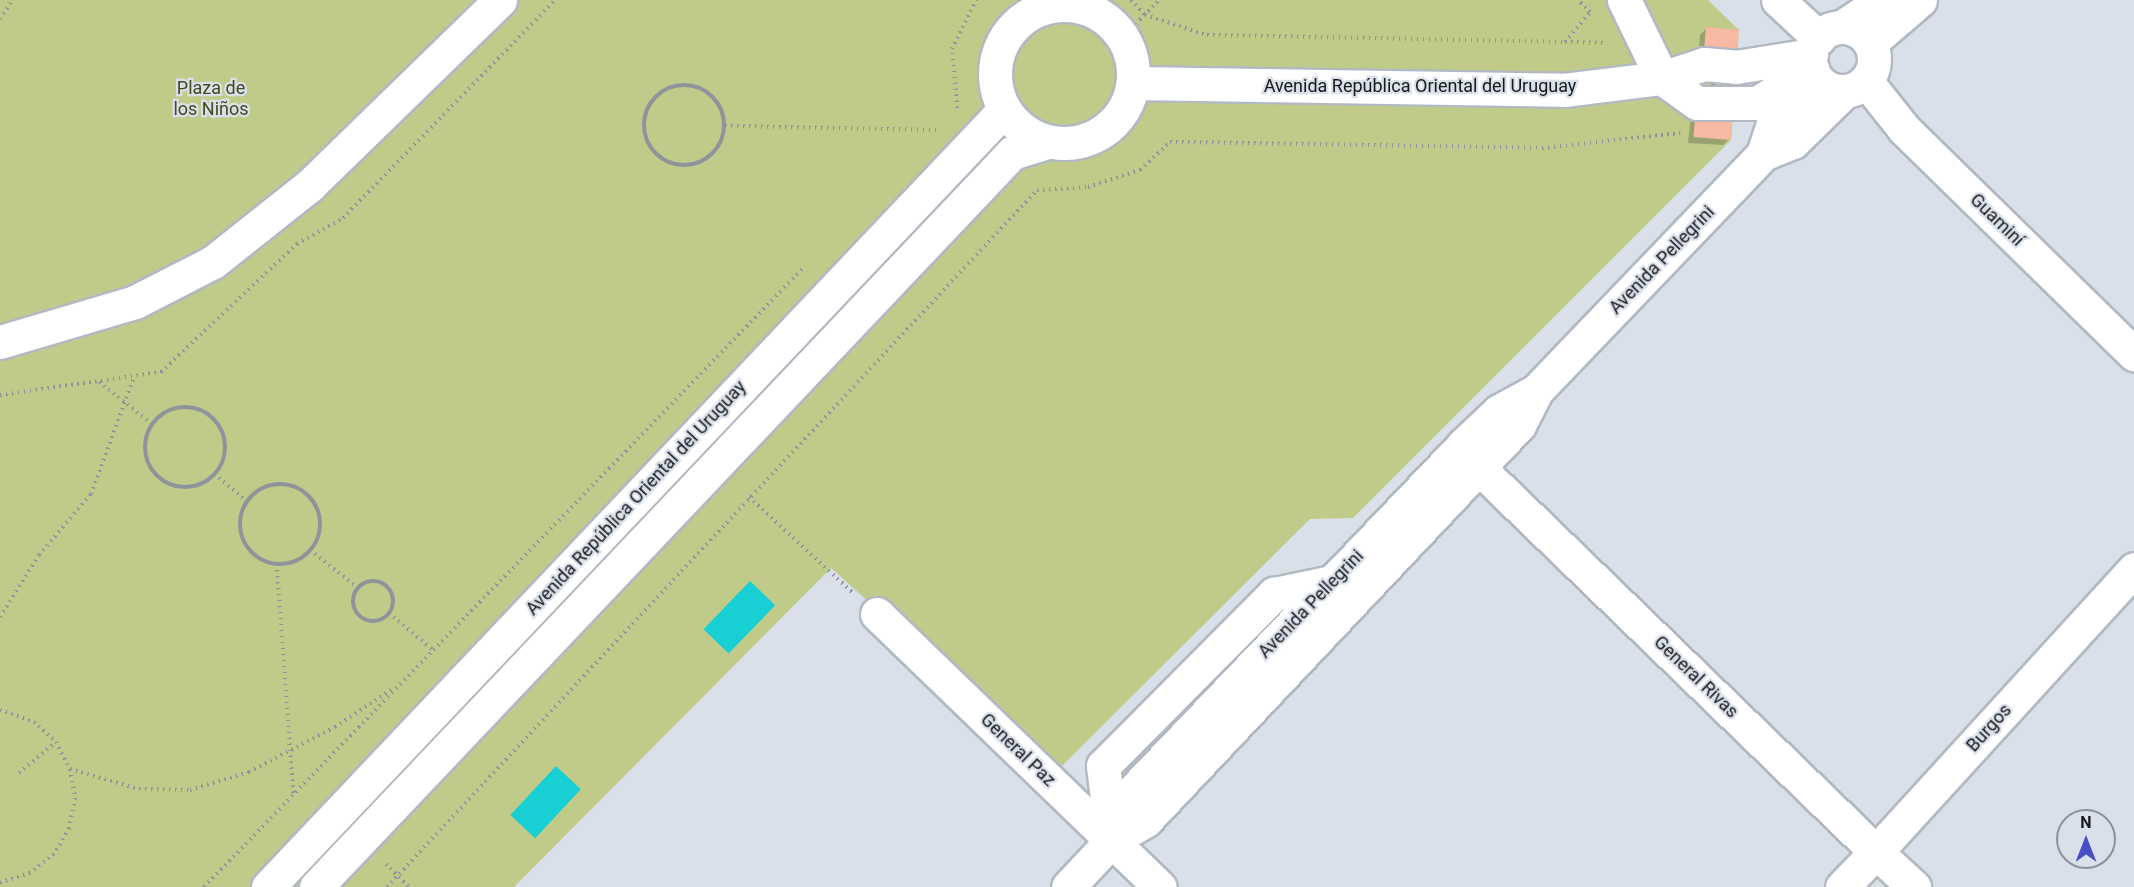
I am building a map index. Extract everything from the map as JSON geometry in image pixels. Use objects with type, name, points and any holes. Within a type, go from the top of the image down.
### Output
[{"type":"street","points":[[0,342],[135,302],[213,262],[309,185],[500,0]]},
{"type":"street","points":[[1624,0],[1662,78]]},
{"type":"street","name":"Guaminí","points":[[1778,0],[1830,63],[1904,129],[2134,354]]},
{"type":"street","points":[[1830,63],[1882,0]]},
{"type":"street","points":[[1830,63],[1858,31],[1869,43],[1920,0]]},
{"type":"street","points":[[1061,2],[1134,26],[1134,83],[1127,105],[1113,124],[1094,137],[1071,144],[1048,142],[1015,124],[1004,110],[994,70],[1008,33],[1023,18],[1061,2]]},
{"type":"street","name":"Avenida República Oriental del Uruguay","points":[[1134,83],[1564,90],[1662,78],[1704,64],[1736,67],[1830,63]]},
{"type":"street","name":"Avenida Pellegrini","points":[[1068,887],[1112,840],[1146,820],[1519,425],[1536,391],[1763,154],[1773,124],[1830,63]]},
{"type":"street","name":"Avenida República Oriental del Uruguay","points":[[268,887],[1004,110]]},
{"type":"street","name":"Avenida República Oriental del Uruguay","points":[[316,887],[1012,153],[1048,142]]},
{"type":"street","name":"Avenida Pellegrini","points":[[1112,840],[1126,797],[1499,411],[1536,391]]},
{"type":"street","name":"General Rivas","points":[[1478,467],[1914,887]]},
{"type":"street","name":"Burgos","points":[[1842,887],[2134,569]]},
{"type":"street","name":"General Paz","points":[[877,614],[1160,887]]},
{"type":"path","points":[[0,20],[13,0]]},
{"type":"path","points":[[950,116],[957,110],[952,49],[976,0]]},
{"type":"path","points":[[1131,0],[1134,26]]},
{"type":"path","points":[[1134,26],[1159,0]]},
{"type":"path","points":[[1134,26],[1208,35],[1565,42],[1590,12],[1578,0]]},
{"type":"path","points":[[681,85],[707,91],[723,112],[725,126],[712,153],[684,165],[656,153],[645,132],[645,119],[657,95],[681,85]]},
{"type":"path","points":[[928,139],[943,123]]},
{"type":"path","points":[[725,126],[936,130]]},
{"type":"path","points":[[387,887],[1037,190],[1088,187],[1140,170],[1170,142],[1542,148],[1692,132]]},
{"type":"path","points":[[204,887],[813,258]]},
{"type":"path","points":[[0,617],[39,555],[91,494],[135,376]]},
{"type":"path","points":[[99,382],[152,424]]},
{"type":"path","points":[[173,408],[200,409],[211,417],[224,439],[221,465],[214,474],[201,484],[189,487],[163,481],[153,472],[144,448],[152,424],[173,408]]},
{"type":"path","points":[[214,474],[247,501]]},
{"type":"path","points":[[268,485],[295,487],[306,494],[319,516],[320,530],[310,550],[297,561],[277,564],[258,558],[242,538],[241,512],[247,501],[268,485]]},
{"type":"path","points":[[749,497],[877,614]]},
{"type":"path","points":[[310,550],[358,588]]},
{"type":"path","points":[[277,564],[293,794]]},
{"type":"path","points":[[369,582],[387,587],[392,600],[389,613],[371,621],[359,616],[353,605],[358,588],[369,582]]},
{"type":"path","points":[[389,613],[433,650]]},
{"type":"path","points":[[70,769],[139,789],[190,790],[249,772],[335,727],[401,683]]},
{"type":"path","points":[[0,710],[34,722],[56,742],[70,769],[75,798],[69,828],[54,854],[30,873],[0,883]]},
{"type":"path","points":[[19,773],[56,742]]},
{"type":"green space","name":"Plaza de los Niños","points":[[0,0],[1708,0],[1739,30],[1731,140],[1353,518],[1310,519],[1057,771],[831,568],[514,887],[0,887]]},
{"type":"water","points":[[750,581],[775,605],[729,654],[703,629]]},
{"type":"water","points":[[556,766],[581,789],[535,838],[510,815]]},
{"type":"building","points":[[1706,27],[1739,30],[1736,58],[1704,55]]},
{"type":"building","points":[[1716,75],[1736,76],[1735,94],[1715,93]]},
{"type":"building","points":[[1696,108],[1733,111],[1730,140],[1693,137]]}]
